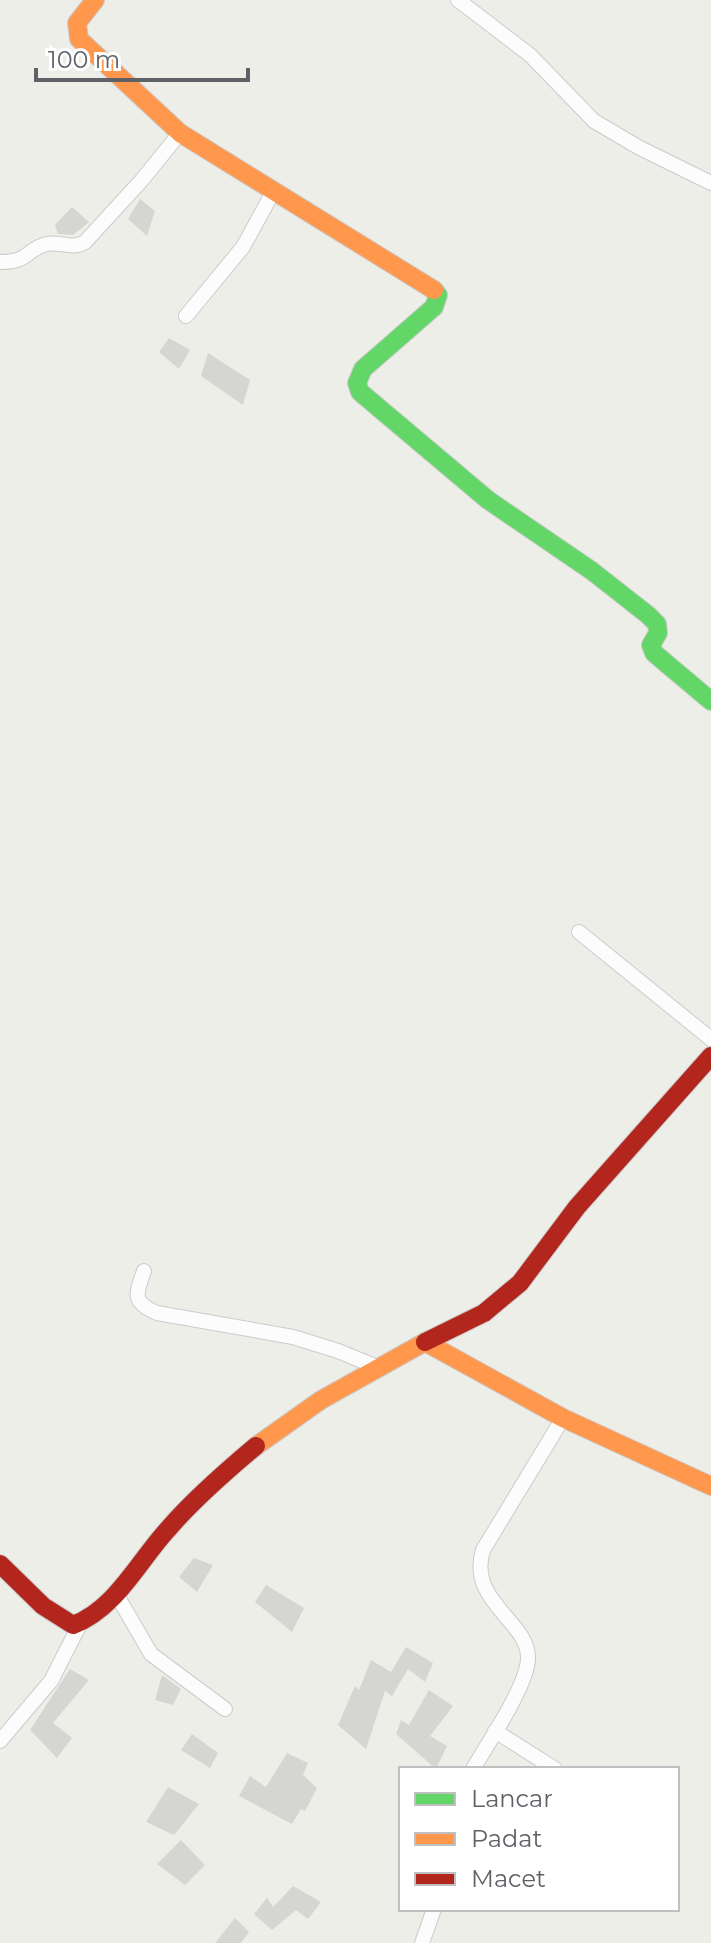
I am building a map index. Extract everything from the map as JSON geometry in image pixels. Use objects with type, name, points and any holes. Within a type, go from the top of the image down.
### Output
[{"type":"street","points":[[95,0],[77,23],[79,39],[180,133],[438,295],[434,307],[363,369],[357,378],[357,388],[488,500],[592,571],[648,615],[657,624],[658,633],[651,645],[654,653],[711,701]]},
{"type":"street","points":[[458,0],[530,55],[594,121],[711,183]]},
{"type":"street","points":[[0,262],[21,260],[49,243],[74,246],[85,242],[180,133]]},
{"type":"street","points":[[186,316],[243,247],[273,192]]},
{"type":"street","points":[[579,932],[711,1039]]},
{"type":"street","points":[[0,1564],[56,1616],[73,1625],[96,1614],[151,1546],[185,1510],[254,1447],[316,1403],[377,1367],[484,1313],[520,1283],[577,1207],[711,1056]]},
{"type":"street","points":[[144,1271],[136,1293],[138,1300],[157,1313],[293,1337],[377,1367]]},
{"type":"street","points":[[425,1342],[563,1418],[711,1486]]},
{"type":"street","points":[[474,1767],[525,1676],[528,1654],[524,1643],[490,1596],[482,1579],[480,1561],[483,1550],[563,1418]]},
{"type":"street","points":[[115,1592],[151,1654],[225,1709]]},
{"type":"street","points":[[0,1741],[51,1681],[80,1624]]},
{"type":"street","points":[[495,1731],[552,1767]]},
{"type":"street","points":[[422,1943],[433,1911]]},
{"type":"building","points":[[140,199],[155,211],[147,236],[128,219]]},
{"type":"building","points":[[72,207],[89,222],[73,235],[58,234],[55,225]]},
{"type":"building","points":[[169,338],[190,350],[179,369],[159,352]]},
{"type":"building","points":[[208,353],[250,380],[243,405],[201,376]]},
{"type":"building","points":[[194,1558],[213,1565],[197,1592],[179,1577]]},
{"type":"building","points":[[266,1585],[304,1608],[292,1632],[255,1602]]},
{"type":"building","points":[[406,1647],[433,1663],[425,1682],[408,1669],[392,1696],[385,1691],[366,1749],[338,1725],[355,1686],[359,1690],[371,1660],[391,1672]]},
{"type":"building","points":[[70,1669],[89,1680],[53,1723],[72,1738],[57,1758],[30,1730]]},
{"type":"building","points":[[162,1675],[181,1689],[173,1705],[155,1700]]},
{"type":"building","points":[[429,1690],[453,1706],[430,1736],[447,1746],[437,1767],[396,1734],[401,1720],[409,1725]]},
{"type":"building","points":[[192,1734],[218,1753],[210,1768],[181,1750]]},
{"type":"building","points":[[287,1753],[308,1763],[303,1775],[317,1788],[305,1811],[301,1809],[292,1824],[239,1796],[250,1776],[266,1787]]},
{"type":"building","points":[[168,1787],[199,1804],[174,1835],[146,1822]]},
{"type":"building","points":[[181,1840],[205,1865],[185,1885],[157,1864]]},
{"type":"building","points":[[293,1886],[321,1902],[308,1919],[296,1910],[272,1930],[254,1914],[267,1898],[273,1907]]},
{"type":"building","points":[[235,1918],[249,1932],[241,1943],[215,1943]]},
{"type":"traffic: fast","points":[[434,290],[438,295],[434,307],[363,369],[357,383],[360,392],[488,500],[592,571],[648,615],[657,624],[658,633],[651,645],[654,653],[711,701]]},
{"type":"traffic: slow","points":[[95,0],[77,23],[79,39],[180,133],[434,290]]},
{"type":"traffic: slow","points":[[256,1446],[321,1400],[425,1342],[563,1418],[711,1486]]},
{"type":"traffic: jam","points":[[425,1342],[484,1313],[520,1283],[577,1207],[711,1056]]},
{"type":"traffic: jam","points":[[0,1564],[43,1606],[73,1625],[102,1608],[179,1517],[256,1446]]}]
